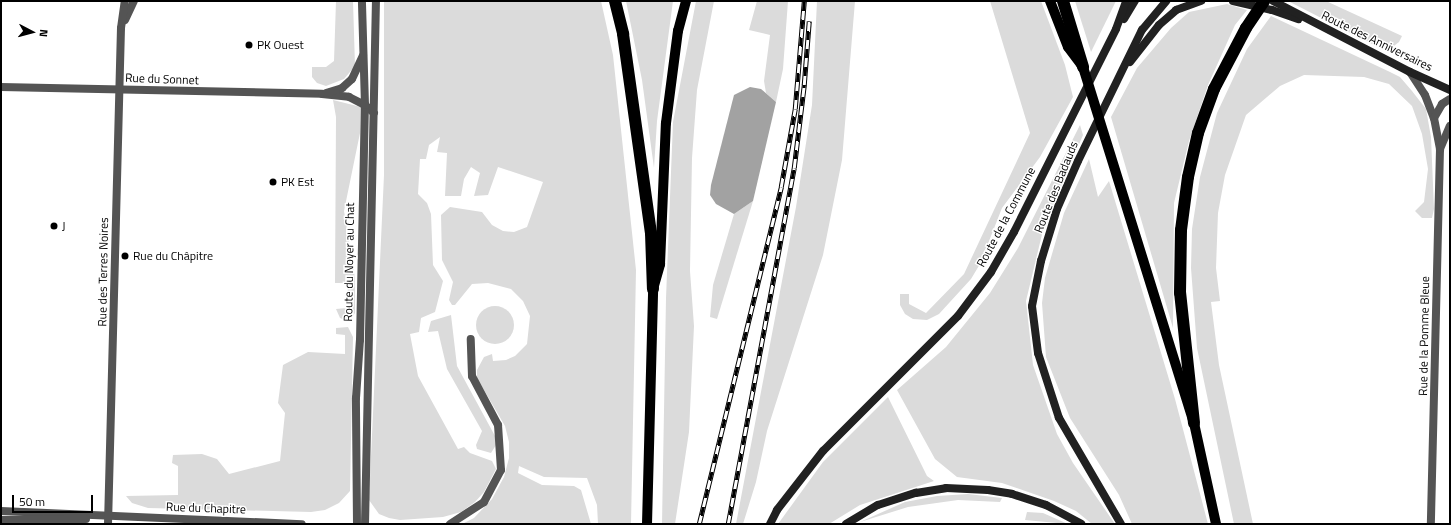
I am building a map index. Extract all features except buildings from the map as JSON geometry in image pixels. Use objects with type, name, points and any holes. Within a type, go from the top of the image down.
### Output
[{"type":"highway","points":[[615,1],[623,34],[651,233],[653,289]]},
{"type":"highway","points":[[1063,1],[1083,67]]},
{"type":"highway","points":[[1194,423],[1180,293],[1184,202],[1193,154],[1206,111],[1246,28],[1268,5]]},
{"type":"main road","points":[[647,524],[653,289],[660,264],[666,123],[678,31],[686,1]]},
{"type":"main road","points":[[1050,1],[1068,47],[1083,67],[1122,190],[1154,300],[1194,423],[1216,524]]},
{"type":"main road","name":"Route de la Commune","points":[[770,524],[778,510],[823,451],[958,316],[991,272],[1014,232],[1116,30],[1126,1]]},
{"type":"main road","points":[[1116,30],[1135,1]]},
{"type":"main road","name":"Route des Badauds","points":[[1121,524],[1059,418],[1038,353],[1032,306],[1041,261],[1057,209],[1118,76],[1142,30],[1166,1]]},
{"type":"main road","points":[[1118,76],[1170,15],[1176,10],[1201,1]]},
{"type":"main road","points":[[1233,1],[1268,5]]},
{"type":"main road","points":[[1257,1],[1322,28]]},
{"type":"main road","name":"Route des Anniversaires","points":[[1274,1],[1322,28],[1410,72],[1450,90]]},
{"type":"main road","points":[[846,524],[878,505],[916,493],[951,488],[1012,494],[1046,505],[1081,524]]},
{"type":"street","name":"Rue des Terres Noires","points":[[108,521],[121,28],[125,1]]},
{"type":"street","points":[[121,28],[134,1]]},
{"type":"street","name":"Route du Noyer au Chat","points":[[357,524],[356,398],[360,340],[365,104],[362,1]]},
{"type":"street","name":"Route du Noyer au Chat","points":[[365,524],[376,1]]},
{"type":"street","name":"Rue du Sonnet","points":[[322,94],[342,88],[352,79],[363,55]]},
{"type":"street","name":"Rue de la Pomme Bleue","points":[[1410,72],[1425,95],[1434,118],[1440,149],[1431,524]]},
{"type":"street","name":"Rue du Sonnet","points":[[1,87],[322,94],[349,97],[365,104]]},
{"type":"street","points":[[1434,118],[1442,104],[1450,99]]},
{"type":"street","points":[[365,104],[374,113]]},
{"type":"street","name":"Rue de la Pomme Bleue","points":[[1440,149],[1450,126]]},
{"type":"street","points":[[450,524],[484,502],[501,470],[498,425],[472,376],[471,339]]},
{"type":"street","name":"Rue du Chapitre","points":[[1,511],[57,512],[108,521]]},
{"type":"street","name":"Rue du Chapitre","points":[[1,520],[302,524]]},
{"type":"shaded area","points":[[336,1],[353,1],[355,66],[344,79],[326,86],[317,83],[312,77],[312,67],[326,67],[334,61]]},
{"type":"shaded area","points":[[384,1],[601,1],[613,55],[636,270],[631,524],[598,524],[597,505],[587,478],[544,477],[519,466],[518,473],[542,485],[574,486],[581,490],[591,524],[462,524],[474,518],[492,499],[504,477],[509,458],[509,442],[505,426],[477,378],[477,370],[484,357],[492,354],[493,361],[506,360],[515,356],[527,344],[530,316],[523,301],[511,289],[488,283],[472,284],[455,305],[452,305],[449,300],[453,282],[442,260],[441,215],[450,207],[482,212],[492,225],[503,231],[514,232],[527,227],[543,182],[498,167],[488,195],[474,196],[480,173],[471,167],[464,179],[461,196],[445,196],[447,153],[437,152],[440,137],[429,145],[426,159],[420,159],[418,194],[427,203],[431,214],[433,265],[443,281],[435,312],[421,318],[419,332],[410,334],[418,376],[458,449],[464,447],[470,453],[492,461],[496,469],[484,492],[475,502],[461,512],[443,517],[400,520],[389,518],[379,514],[369,500],[384,175]]},
{"type":"shaded area","points":[[626,1],[673,1],[657,121],[654,168],[642,80]]},
{"type":"shaded area","points":[[696,1],[714,1],[697,90],[692,158],[690,271],[694,326],[689,432],[675,524],[662,524],[666,298],[673,122]]},
{"type":"shaded area","points":[[757,1],[788,1],[783,69],[776,102],[766,93],[764,81],[770,35],[749,30]]},
{"type":"shaded area","points":[[817,1],[855,1],[842,160],[823,255],[767,431],[756,482],[743,524],[736,524],[796,207],[812,105]]},
{"type":"shaded area","points":[[990,1],[1041,1],[1065,65],[1073,97],[1040,157],[1002,208],[980,264],[971,279],[939,314],[927,320],[913,319],[905,314],[900,305],[900,294],[909,294],[909,304],[926,313],[964,274],[1030,133]]},
{"type":"shaded area","points":[[1075,1],[1116,1],[1091,52]]},
{"type":"shaded area","points":[[1288,1],[1326,1],[1402,36],[1399,42],[1390,49],[1382,49]]},
{"type":"shaded area","points":[[1227,4],[1247,10],[1235,25],[1208,85],[1189,141],[1174,203],[1173,328],[1111,117],[1137,68],[1171,28],[1189,12]]},
{"type":"shaded area","points":[[1271,16],[1400,77],[1412,91],[1426,109],[1431,137],[1434,209],[1432,218],[1422,218],[1415,211],[1424,202],[1428,169],[1422,134],[1412,106],[1389,84],[1364,77],[1304,75],[1280,86],[1246,115],[1225,175],[1218,213],[1216,268],[1220,301],[1211,302],[1219,365],[1253,524],[1234,524],[1197,348],[1191,268],[1192,229],[1200,177],[1217,113],[1247,49]]},
{"type":"shaded area","points":[[750,87],[761,89],[776,102],[753,201],[734,214],[716,204],[710,195],[711,185],[734,95]]},
{"type":"shaded area","points":[[333,100],[361,107],[360,133],[344,211],[355,278],[355,313],[351,319],[345,320],[340,318],[336,309],[347,308],[348,283],[335,283],[336,117]]},
{"type":"shaded area","points":[[1080,125],[1083,135],[1044,226],[1026,301],[1033,365],[1057,434],[1073,463],[1115,524],[1092,524],[1076,511],[1054,501],[1002,483],[957,477],[935,459],[897,390],[946,347],[990,293],[1018,248]]},
{"type":"shaded area","points":[[1089,159],[1098,197],[1109,181],[1175,399],[1208,524],[1132,524],[1119,495],[1070,418],[1046,357],[1042,303],[1045,278],[1064,213]]},
{"type":"shaded area","points":[[753,201],[717,319],[710,317],[713,285],[734,214]]},
{"type":"shaded area","points":[[491,306],[499,306],[509,311],[513,318],[513,332],[509,339],[499,344],[491,344],[481,339],[479,336],[476,329],[476,321],[481,311],[484,309]]},
{"type":"shaded area","points":[[451,315],[457,366],[495,436],[496,445],[491,453],[477,449],[476,445],[482,431],[447,369],[438,331],[428,332],[431,321]]},
{"type":"shaded area","points":[[348,327],[353,337],[350,491],[339,503],[325,510],[311,512],[148,508],[132,503],[126,496],[178,495],[178,466],[172,463],[173,455],[202,454],[217,459],[229,474],[280,461],[285,413],[278,403],[283,365],[308,352],[345,354],[345,335],[336,334],[336,328]]},
{"type":"shaded area","points":[[888,397],[927,476],[934,481],[860,505],[829,524],[778,524],[823,462]]},
{"type":"shaded area","points":[[968,494],[1002,498],[1000,502],[958,500],[908,507],[860,522],[905,502],[937,496]]},
{"type":"shaded area","points":[[1027,512],[1043,513],[1068,524],[1025,520]]},
{"type":"railway","points":[[699,524],[781,187],[795,109],[804,1]]},
{"type":"railway","points":[[728,524],[794,168],[804,85],[809,21]]},
{"type":"place","name":"PK Ouest","points":[[249,45]]},
{"type":"place","name":"PK Est","points":[[273,182]]},
{"type":"place","name":"J","points":[[54,226]]},
{"type":"place","name":"Rue du Châpitre","points":[[125,256]]}]
